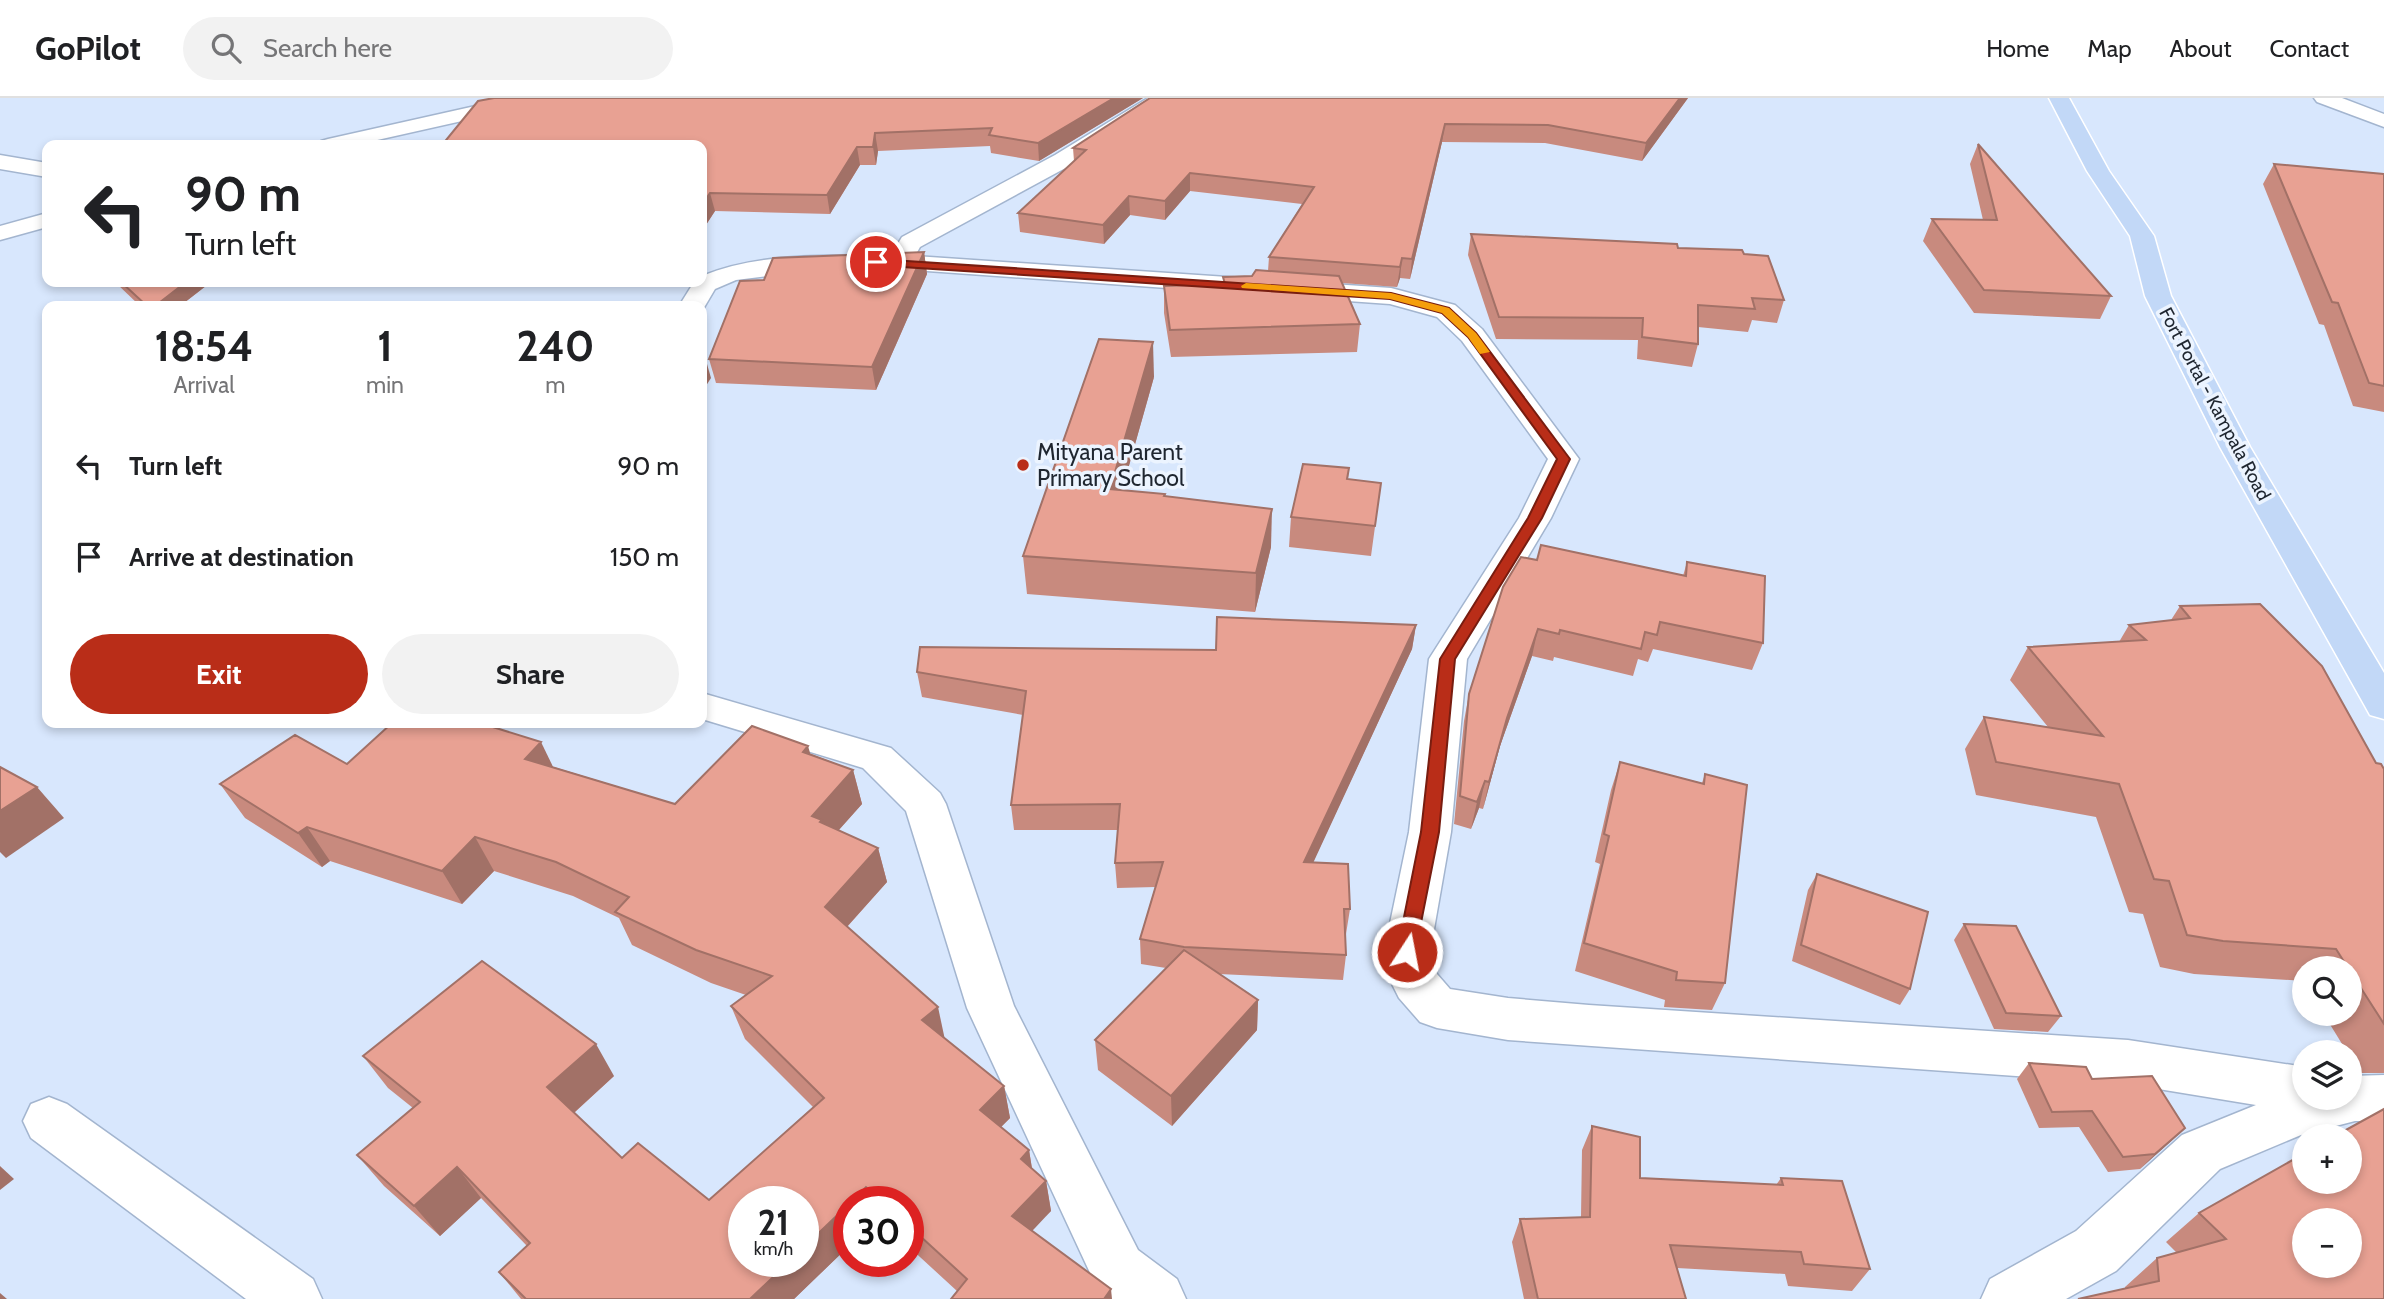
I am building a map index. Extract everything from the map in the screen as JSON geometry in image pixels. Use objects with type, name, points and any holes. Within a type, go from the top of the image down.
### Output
[{"type":"main road","name":"Fort Portal - Kampala Road","points":[[2059,98],[2098,171],[2142,236],[2158,296],[2235,447],[2384,706]]},
{"type":"street","points":[[349,140],[513,101],[538,98]]},
{"type":"street","points":[[899,262],[911,242],[1063,160],[1162,98]]},
{"type":"street","points":[[2323,98],[2384,121]]},
{"type":"street","points":[[0,162],[42,169]]},
{"type":"street","points":[[0,233],[42,221]]},
{"type":"street","points":[[707,283],[731,273],[807,264],[899,262],[1391,296],[1446,311],[1472,335],[1564,459],[1535,518],[1448,659],[1430,832],[1407,952],[1416,984],[1437,1007],[1508,1019],[1589,1027],[2128,1062],[2292,1088]]},
{"type":"street","points":[[707,707],[877,758],[925,804],[991,1008],[1118,1270],[1157,1299]]},
{"type":"street","points":[[2010,1299],[2096,1251],[2201,1152],[2296,1113],[2363,1098]]},
{"type":"street","points":[[49,1121],[293,1299]]},
{"type":"building","points":[[494,98],[1114,98],[1038,143],[989,135],[992,128],[875,133],[873,147],[857,147],[827,195],[710,193],[707,198],[707,140],[446,140],[478,101]]},
{"type":"building","points":[[1150,98],[1680,98],[1646,143],[1548,125],[1445,124],[1412,259],[1402,258],[1400,267],[1269,257],[1314,187],[1190,173],[1165,201],[1129,196],[1103,225],[1018,213],[1086,150],[1073,148]]},
{"type":"building","points":[[1978,144],[2111,296],[1984,290],[1932,219],[1997,220]]},
{"type":"building","points":[[2274,164],[2384,174],[2384,386],[2369,383],[2338,303],[2332,302]]},
{"type":"building","points":[[1471,234],[1677,244],[1678,248],[1742,250],[1744,254],[1768,256],[1784,300],[1752,298],[1755,309],[1698,305],[1698,344],[1642,337],[1643,318],[1499,317]]},
{"type":"building","points":[[924,252],[872,367],[709,359],[740,281],[764,280],[773,258]]},
{"type":"building","points":[[1256,270],[1339,276],[1360,324],[1170,330],[1164,286],[1225,284],[1223,277],[1252,276]]},
{"type":"building","points":[[126,287],[180,287],[161,301],[142,301]]},
{"type":"building","points":[[1099,339],[1153,342],[1110,489],[1272,509],[1256,573],[1023,556]]},
{"type":"building","points":[[1303,464],[1349,468],[1347,479],[1381,483],[1375,526],[1291,517]]},
{"type":"building","points":[[1541,545],[1686,576],[1687,562],[1765,576],[1763,643],[1660,622],[1657,635],[1645,632],[1641,649],[1560,630],[1559,634],[1538,629],[1507,718],[1489,782],[1485,781],[1477,802],[1460,796],[1469,694],[1503,587],[1521,557],[1537,560]]},
{"type":"building","points":[[2260,604],[2322,666],[2376,763],[2381,764],[2384,769],[2384,1024],[2362,990],[2362,956],[2340,956],[2336,949],[2223,941],[2187,935],[2169,881],[2154,879],[2119,784],[1996,762],[1984,717],[2103,736],[2028,647],[2146,640],[2129,625],[2190,618],[2180,606]]},
{"type":"building","points":[[1217,617],[1416,625],[1304,862],[1348,864],[1350,909],[1344,909],[1346,955],[1184,947],[1140,939],[1163,862],[1115,863],[1120,804],[1011,805],[1026,691],[917,672],[920,647],[1216,650]]},
{"type":"building","points":[[752,726],[808,746],[803,752],[853,770],[812,816],[878,848],[825,907],[938,1007],[922,1020],[1004,1086],[980,1110],[1029,1150],[1021,1159],[1046,1181],[1012,1216],[1111,1289],[1104,1299],[951,1299],[967,1279],[924,1240],[924,1186],[833,1186],[833,1219],[819,1233],[819,1186],[728,1186],[728,1277],[773,1277],[750,1299],[526,1299],[499,1272],[530,1243],[457,1167],[414,1206],[357,1155],[420,1102],[363,1056],[482,961],[596,1044],[547,1087],[622,1158],[638,1143],[709,1200],[824,1098],[731,1006],[772,976],[696,950],[615,912],[629,897],[556,862],[475,837],[442,871],[307,827],[298,833],[220,784],[295,735],[347,764],[387,728],[496,728],[541,742],[525,759],[675,804]]},
{"type":"building","points":[[1620,762],[1704,784],[1705,774],[1747,785],[1725,983],[1676,980],[1677,972],[1584,943],[1609,836],[1604,834]]},
{"type":"building","points":[[0,767],[37,787],[0,811]]},
{"type":"building","points":[[1817,874],[1928,912],[1910,989],[1801,945]]},
{"type":"building","points":[[1964,924],[2016,926],[2061,1016],[2006,1013]]},
{"type":"building","points":[[1184,950],[1258,1000],[1171,1096],[1095,1040]]},
{"type":"building","points":[[2029,1063],[2086,1067],[2092,1079],[2152,1076],[2185,1128],[2155,1154],[2123,1157],[2092,1111],[2052,1112]]},
{"type":"building","points":[[2384,1109],[2384,1299],[2078,1299],[2159,1281],[2157,1258],[2226,1239],[2199,1213],[2292,1160],[2292,1194],[2362,1194],[2362,1124],[2357,1124]]},
{"type":"building","points":[[1592,1126],[1640,1137],[1640,1178],[1783,1185],[1781,1178],[1842,1181],[1870,1269],[1804,1264],[1801,1252],[1670,1245],[1686,1299],[1538,1299],[1520,1219],[1590,1217]]},
{"type":"slow traffic","points":[[1246,286],[1391,296],[1446,311],[1472,335],[1484,352]]},
{"type":"place","name":"Mityana Parent Primary School","points":[[1023,465]]},
{"type":"route","points":[[876,262],[1391,296],[1446,311],[1472,335],[1564,459],[1535,518],[1493,582],[1448,659],[1430,832],[1407,952]]}]
